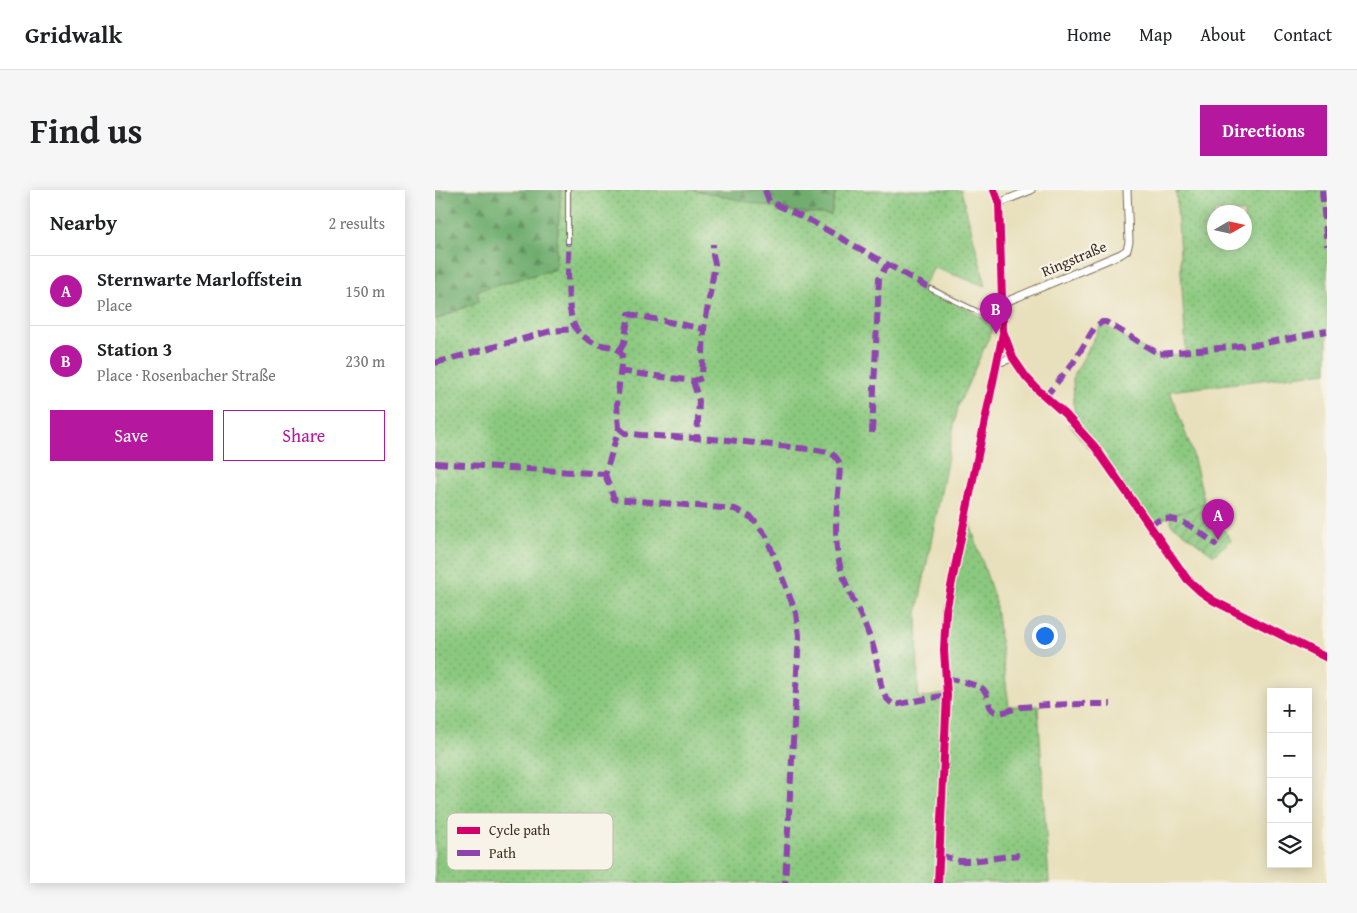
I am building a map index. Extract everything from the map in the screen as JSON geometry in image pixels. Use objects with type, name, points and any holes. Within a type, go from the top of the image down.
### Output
[{"type":"street","points":[[938,883],[947,695],[944,650],[946,611],[1003,327],[999,203],[994,190]]},
{"type":"street","points":[[999,203],[1031,190]]},
{"type":"street","name":"Ringstraße","points":[[1003,303],[1127,250],[1129,242],[1127,190]]},
{"type":"street","points":[[1003,327],[1013,358],[1026,376],[1095,447],[1187,579],[1214,601],[1327,658]]},
{"type":"street","points":[[997,363],[1013,358]]},
{"type":"lane","points":[[568,190],[568,243]]},
{"type":"lane","points":[[931,289],[1003,327]]},
{"type":"green space","points":[[435,190],[561,190],[555,269],[477,291],[479,301],[435,320]]},
{"type":"green space","points":[[561,190],[694,190],[795,212],[831,215],[836,190],[961,190],[986,286],[934,268],[923,286],[995,324],[958,406],[917,613],[918,698],[946,694],[944,621],[966,512],[995,600],[1009,706],[1038,706],[1049,883],[435,883],[435,320],[479,301],[477,291],[555,269]]},
{"type":"green space","points":[[694,190],[836,190],[831,215],[795,212]]},
{"type":"green space","points":[[1176,190],[1327,190],[1327,372],[1170,391],[1192,451],[1205,503],[1150,524],[1069,424],[1074,417],[1073,377],[1102,324],[1158,357],[1186,353]]},
{"type":"green space","points":[[1205,503],[1231,540],[1214,555],[1171,524],[1171,516]]},
{"type":"marked path","points":[[765,190],[769,201],[811,221],[931,289]]},
{"type":"marked path","points":[[1322,190],[1327,246]]},
{"type":"marked path","points":[[435,463],[605,474],[619,428],[617,405],[622,355],[614,347],[592,342],[576,329],[570,311],[568,243]]},
{"type":"marked path","points":[[619,371],[693,381],[702,378],[704,329],[715,264],[713,244]]},
{"type":"marked path","points":[[872,433],[879,278],[887,265]]},
{"type":"marked path","points":[[620,350],[624,343],[629,314],[704,329]]},
{"type":"marked path","points":[[1045,397],[1073,363],[1095,327],[1102,322],[1106,322],[1159,354],[1260,344],[1327,331]]},
{"type":"marked path","points":[[435,363],[551,331],[576,329]]},
{"type":"marked path","points":[[693,381],[699,401],[697,439]]},
{"type":"marked path","points":[[619,428],[625,433],[728,440],[817,450],[833,455],[840,464],[836,528],[839,560],[846,583],[873,645],[883,693],[894,705],[947,695]]},
{"type":"marked path","points":[[605,474],[614,499],[735,509],[752,518],[766,536],[796,613],[799,636],[785,883]]},
{"type":"marked path","points":[[1149,525],[1158,520],[1176,520],[1193,527],[1215,544],[1216,542]]},
{"type":"marked path","points":[[946,678],[983,689],[987,695],[989,705],[996,712],[1033,706],[1111,704]]},
{"type":"marked path","points":[[940,855],[959,861],[1019,855]]},
{"type":"cycle path","points":[[994,190],[999,203],[1003,331],[1013,358],[1026,377],[1065,414],[1095,447],[1187,579],[1214,601],[1327,658]]},
{"type":"cycle path","points":[[938,883],[947,695],[944,650],[946,611],[1003,333]]},
{"type":"place","name":"Station 3","points":[[996,334]]},
{"type":"place","name":"Sternwarte Marloffstein","points":[[1218,540]]}]
